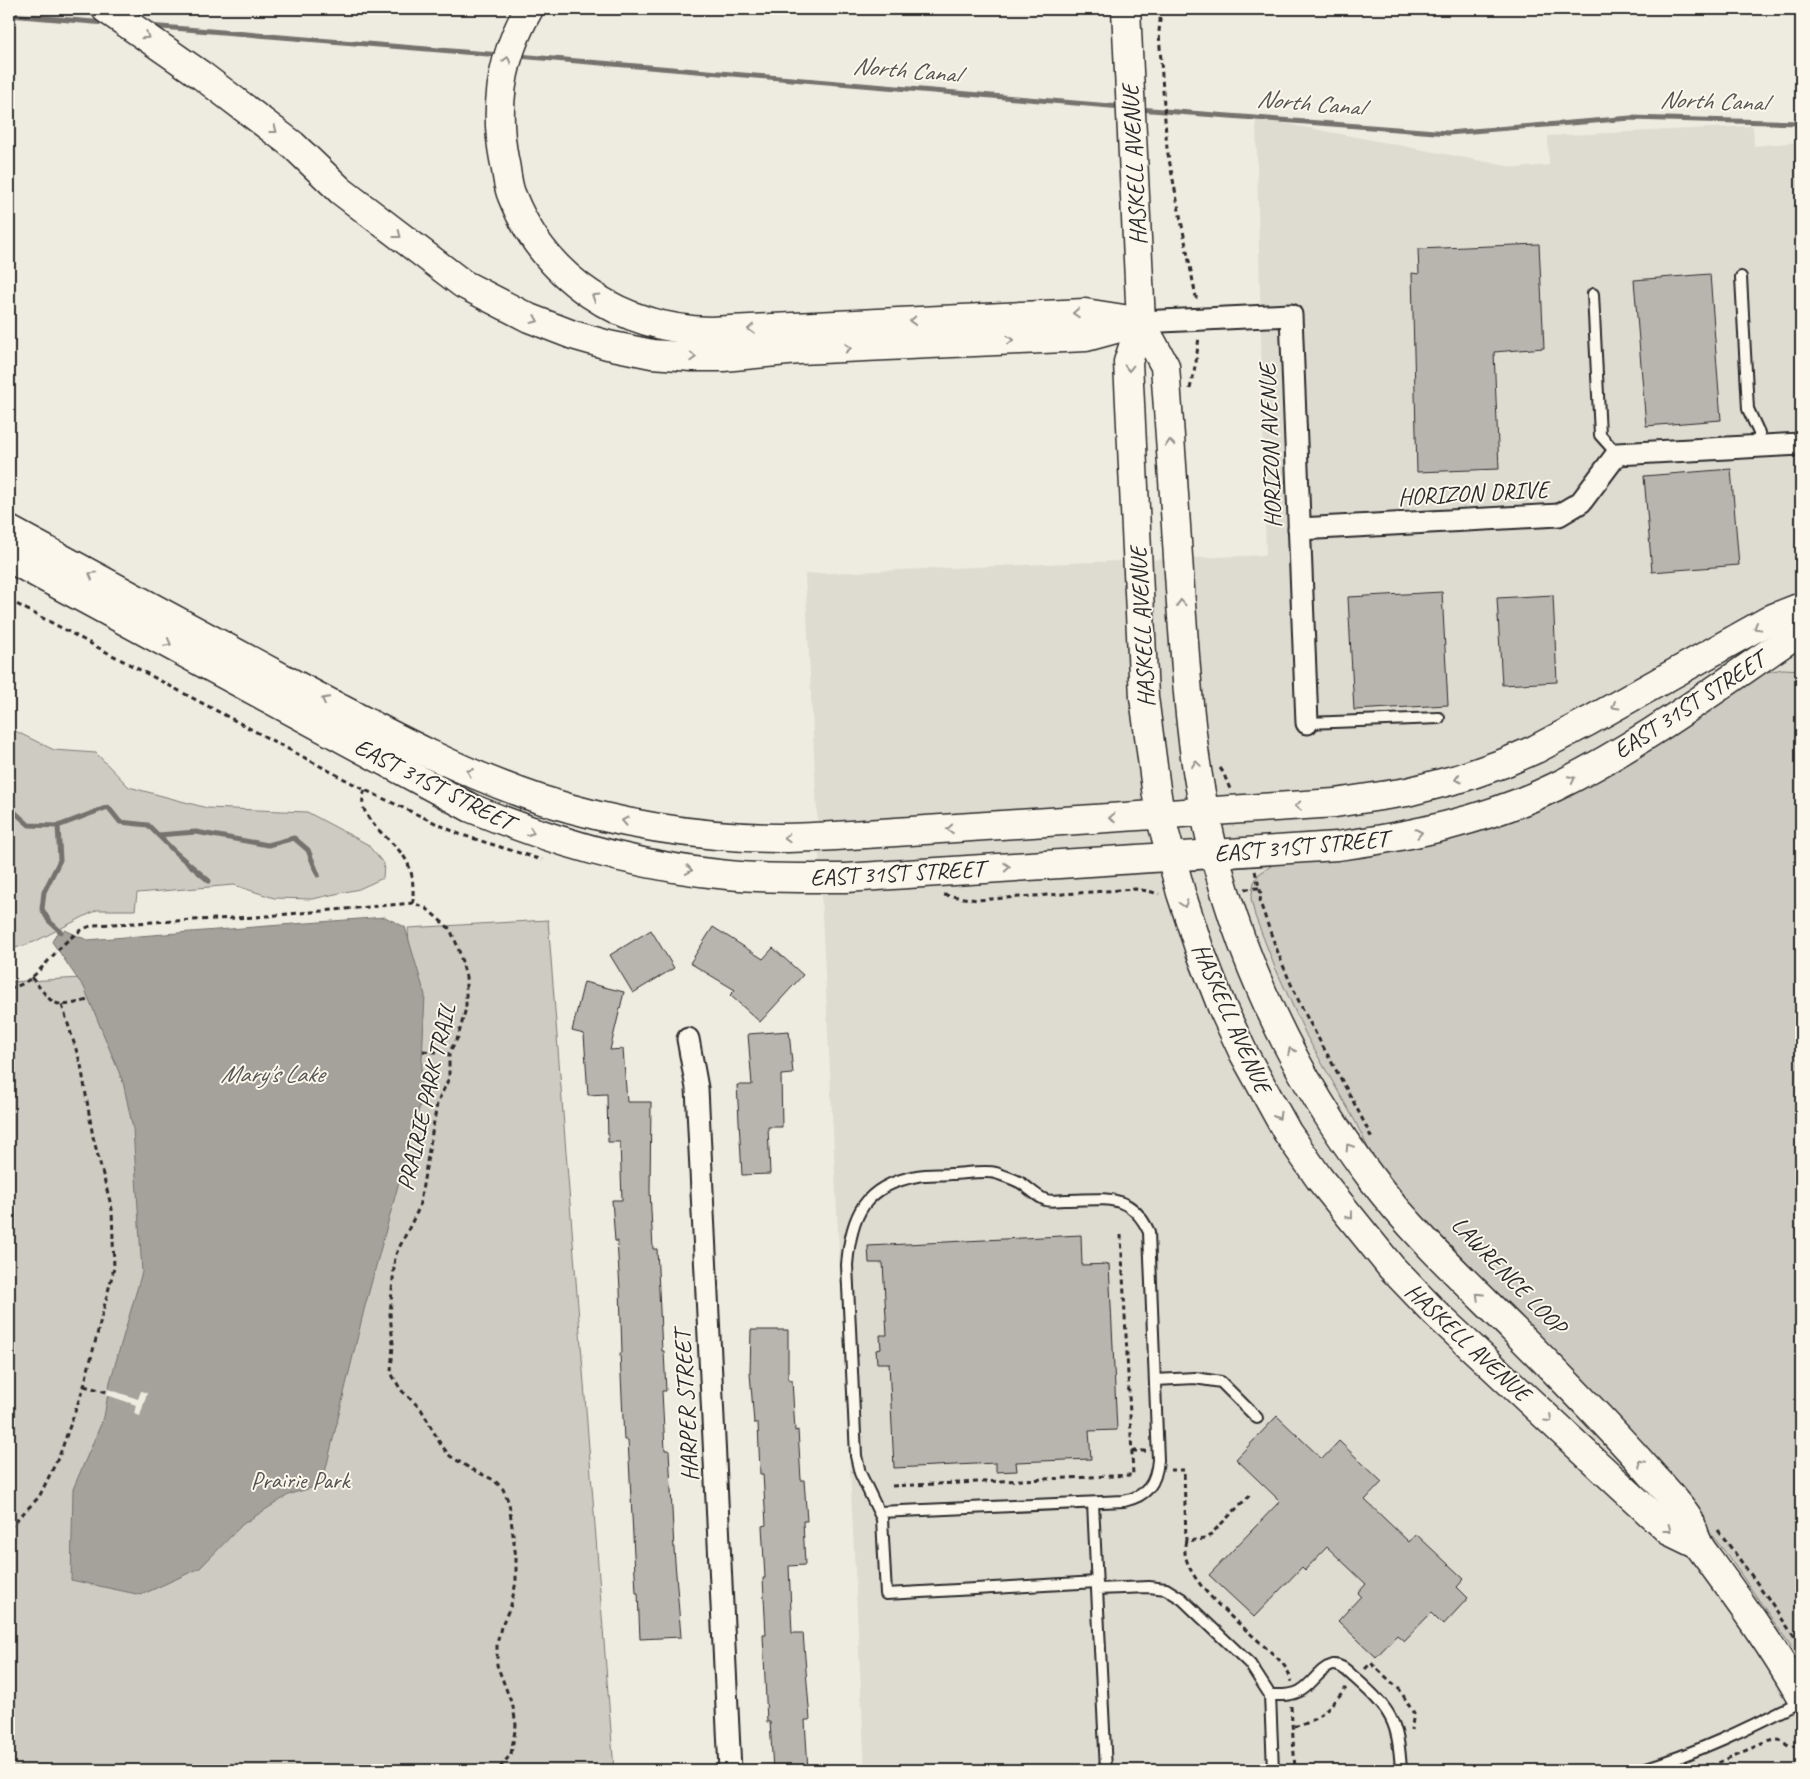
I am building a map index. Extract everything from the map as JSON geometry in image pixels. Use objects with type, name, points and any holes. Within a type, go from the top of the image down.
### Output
[{"type":"main road","points":[[106,9],[160,45],[293,145],[341,191],[463,284],[529,318],[573,335],[608,345],[652,354],[723,357],[799,350],[1086,336],[1141,322]]},
{"type":"main road","points":[[529,9],[518,28],[508,55],[499,108],[501,144],[511,194],[533,238],[562,271],[593,296],[623,313],[668,327],[710,331],[1085,313],[1141,322]]},
{"type":"main road","name":"HASKELL AVENUE","points":[[1126,9],[1141,322],[1128,362],[1144,697],[1160,815],[1199,948],[1222,1007],[1243,1052],[1287,1132],[1319,1178],[1391,1268],[1436,1314],[1669,1531],[1706,1535]]},
{"type":"main road","name":"HASKELL AVENUE","points":[[1141,322],[1165,366],[1188,707],[1205,812],[1214,854],[1247,955],[1270,1009],[1313,1090],[1373,1181],[1423,1239],[1514,1330],[1647,1469],[1706,1535],[1727,1582],[1766,1638],[1801,1697]]},
{"type":"main road","name":"EAST 31ST STREET","points":[[9,530],[345,711],[428,753],[502,786],[580,810],[664,828],[706,834],[777,838],[835,836],[1335,803],[1374,798],[1436,785],[1483,771],[1536,749],[1773,618],[1801,607]]},
{"type":"main road","name":"EAST 31ST STREET","points":[[9,558],[471,808],[535,834],[609,855],[728,876],[846,878],[1171,857],[1336,846],[1386,840],[1431,830],[1482,816],[1553,788],[1588,770],[1664,724],[1786,641],[1801,628]]},
{"type":"main road","points":[[1757,661],[1777,657],[1801,657]]},
{"type":"street","name":"HORIZON AVENUE","points":[[1141,322],[1291,316],[1307,723]]},
{"type":"street","points":[[1617,454],[1801,444]]},
{"type":"street","name":"HORIZON DRIVE","points":[[1300,529],[1559,515],[1581,502],[1617,454]]},
{"type":"street","name":"HARPER STREET","points":[[688,1039],[697,1088],[730,1770]]},
{"type":"lane","points":[[1741,277],[1748,409],[1759,433],[1759,446]]},
{"type":"lane","points":[[1593,294],[1600,435],[1617,454]]},
{"type":"lane","points":[[1307,723],[1439,718]]},
{"type":"lane","points":[[880,1512],[1124,1501],[1137,1498],[1148,1490],[1157,1476],[1158,1460],[1149,1232],[1143,1219],[1133,1208],[1120,1201],[1047,1200],[1019,1182],[994,1172],[918,1175],[895,1182],[875,1194],[861,1206],[849,1241],[847,1265],[856,1456],[863,1480],[882,1519],[886,1594],[1097,1586],[1166,1589],[1182,1599],[1250,1664],[1270,1695],[1273,1770]]},
{"type":"lane","points":[[1155,1380],[1195,1378],[1221,1382],[1257,1418]]},
{"type":"lane","points":[[1093,1503],[1106,1770]]},
{"type":"lane","points":[[1270,1695],[1298,1692],[1304,1689],[1326,1668],[1334,1665],[1340,1666],[1372,1693],[1389,1711],[1398,1737],[1401,1770]]},
{"type":"lane","points":[[1640,1770],[1674,1760],[1711,1745],[1801,1701]]},
{"type":"path","points":[[1161,9],[1159,32],[1167,149],[1197,299]]},
{"type":"path","points":[[9,988],[22,984],[84,928],[94,925],[255,917],[413,903],[411,873],[408,864],[402,853],[376,828],[368,816],[362,802],[365,790]]},
{"type":"path","points":[[1259,888],[1260,902],[1288,979],[1309,1021],[1354,1101],[1376,1146]]},
{"type":"path","name":"PRAIRIE PARK TRAIL","points":[[413,903],[426,908],[450,929],[458,947],[466,977],[466,1008],[458,1037],[449,1052],[449,1078],[437,1104],[419,1208],[395,1256],[390,1314],[393,1344],[391,1373],[402,1390],[421,1409],[441,1445],[450,1456],[494,1480],[503,1489],[510,1503],[516,1558],[516,1582],[511,1605],[501,1627],[497,1644],[497,1665],[513,1707],[516,1725],[511,1754],[498,1770]]},
{"type":"path","points":[[31,977],[53,1003],[62,1005],[88,1000]]},
{"type":"path","points":[[9,1528],[40,1498],[60,1454],[84,1386],[114,1268],[112,1209],[92,1137],[81,1065],[62,1005]]},
{"type":"path","points":[[423,1051],[449,1052]]},
{"type":"path","points":[[892,1486],[1133,1475],[1121,1235]]},
{"type":"path","points":[[84,1386],[108,1392]]},
{"type":"path","points":[[1132,1452],[1148,1451],[1169,1470],[1184,1470],[1186,1541],[1206,1539],[1250,1495]]},
{"type":"path","points":[[1706,1535],[1768,1598],[1801,1647]]},
{"type":"path","points":[[1702,1770],[1760,1744],[1776,1739],[1791,1747],[1801,1745]]},
{"type":"shaded area","points":[[1256,118],[1518,168],[1549,165],[1548,136],[1753,126],[1754,146],[1801,142],[1801,1770],[865,1770],[805,574],[1266,555]]},
{"type":"green space","points":[[1783,669],[1801,670],[1801,1659],[1726,1553],[1679,1495],[1404,1201],[1375,1162],[1355,1121],[1307,1037],[1274,965],[1255,916],[1251,899],[1254,882],[1259,874],[1274,864],[1416,846],[1762,673]]},
{"type":"green space","points":[[9,723],[13,730],[54,750],[96,753],[129,787],[207,808],[307,812],[367,844],[384,864],[383,878],[359,889],[312,899],[274,898],[234,885],[137,893],[135,910],[97,910],[34,942],[9,950]]},
{"type":"green space","name":"Prairie Park","points":[[548,920],[614,1770],[9,1770],[9,982],[410,960],[408,928]]},
{"type":"water","name":"Mary's Lake","points":[[385,917],[405,927],[425,995],[420,1105],[364,1310],[322,1485],[290,1494],[243,1524],[200,1568],[141,1595],[71,1580],[73,1489],[104,1417],[110,1382],[142,1272],[133,1129],[123,1082],[84,987],[52,942],[56,934],[65,930],[87,940]]},
{"type":"pier","points":[[108,1389],[138,1399],[141,1391],[147,1393],[140,1416],[134,1414],[136,1405],[107,1395]]},
{"type":"building","points":[[1539,244],[1544,348],[1494,352],[1499,469],[1417,472],[1412,273],[1419,274],[1418,249]]},
{"type":"building","points":[[1710,274],[1721,420],[1646,426],[1634,280]]},
{"type":"building","points":[[1731,469],[1739,565],[1652,572],[1644,476]]},
{"type":"building","points":[[1442,592],[1448,705],[1354,710],[1348,597]]},
{"type":"building","points":[[1553,595],[1557,682],[1502,685],[1497,598]]},
{"type":"building","points":[[713,927],[763,959],[773,948],[803,975],[760,1022],[730,995],[735,990],[690,963]]},
{"type":"building","points":[[651,930],[674,968],[633,993],[610,955]]},
{"type":"building","points":[[584,982],[624,992],[610,1050],[623,1049],[627,1102],[651,1102],[650,1191],[653,1249],[657,1249],[666,1391],[662,1391],[665,1450],[669,1450],[681,1637],[640,1639],[628,1440],[624,1440],[620,1353],[622,1353],[620,1289],[612,1200],[622,1200],[620,1142],[608,1142],[607,1094],[588,1095],[584,1034],[572,1031]]},
{"type":"building","points":[[789,1031],[793,1074],[781,1075],[782,1127],[768,1127],[770,1174],[742,1175],[737,1085],[752,1085],[748,1034]]},
{"type":"building","points":[[1081,1235],[1082,1265],[1109,1264],[1117,1430],[1089,1431],[1091,1459],[1016,1462],[1017,1471],[996,1472],[996,1463],[894,1468],[889,1363],[877,1363],[876,1350],[881,1349],[880,1335],[887,1335],[883,1263],[869,1263],[868,1246]]},
{"type":"building","points":[[751,1330],[788,1330],[788,1380],[792,1380],[795,1431],[798,1430],[801,1480],[804,1480],[807,1521],[803,1521],[805,1565],[789,1566],[792,1633],[803,1633],[810,1720],[805,1720],[808,1770],[773,1770],[770,1722],[767,1722],[763,1635],[766,1635],[762,1526],[766,1525],[763,1474],[760,1474],[758,1423],[754,1423],[750,1373]]},
{"type":"building","points":[[1277,1416],[1322,1459],[1339,1441],[1382,1482],[1365,1500],[1409,1542],[1416,1534],[1464,1579],[1457,1587],[1468,1598],[1443,1625],[1431,1613],[1404,1641],[1397,1635],[1376,1657],[1338,1621],[1361,1596],[1358,1593],[1366,1584],[1327,1547],[1305,1570],[1302,1567],[1254,1617],[1209,1575],[1280,1501],[1236,1459]]},
{"type":"waterway","name":"North Canal","points":[[9,15],[106,23]]},
{"type":"waterway","name":"North Canal","points":[[149,26],[500,55]]},
{"type":"waterway","name":"North Canal","points":[[518,56],[1122,107]]},
{"type":"waterway","name":"North Canal","points":[[1138,109],[1448,133],[1631,118],[1801,123]]},
{"type":"waterway","points":[[9,807],[29,825],[58,826],[108,807],[120,822],[148,825],[176,853],[209,881]]},
{"type":"waterway","points":[[58,826],[60,860],[44,892],[42,909],[49,921],[61,932]]},
{"type":"waterway","points":[[158,835],[196,832],[268,845],[294,838],[308,850],[318,875]]}]
